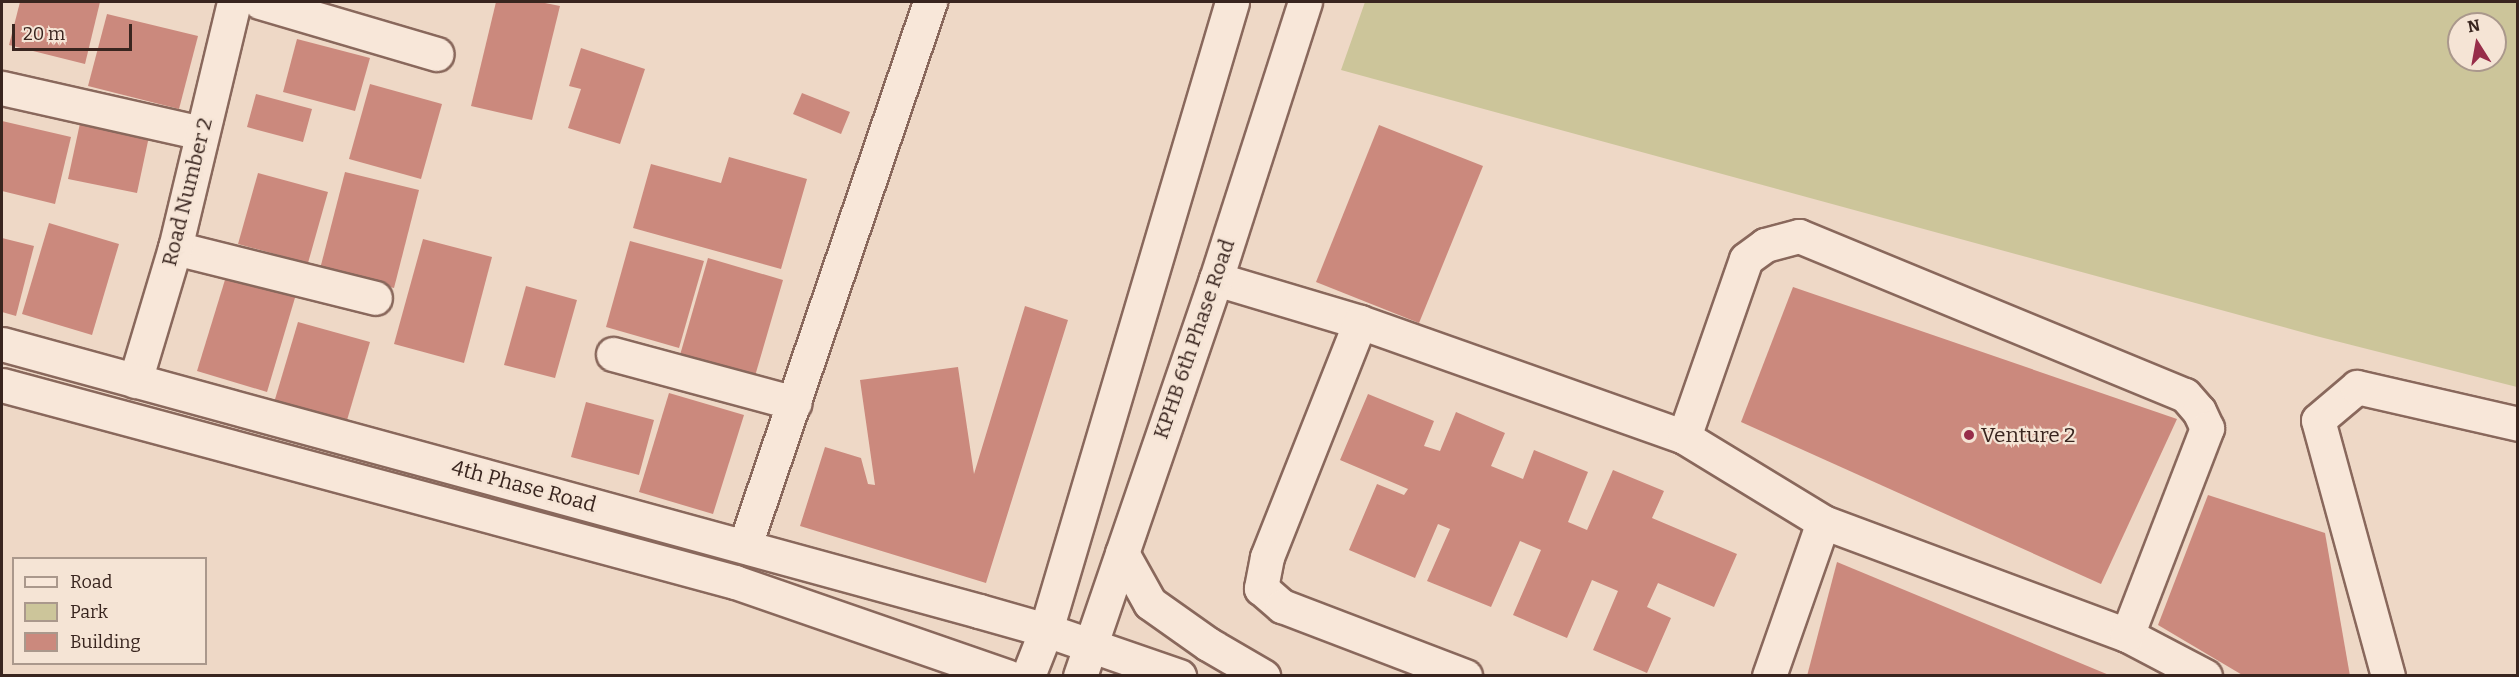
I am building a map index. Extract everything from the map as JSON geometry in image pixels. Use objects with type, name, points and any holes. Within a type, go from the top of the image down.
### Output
[{"type":"street","name":"Road Number 2","points":[[135,381],[175,248],[234,2]]},
{"type":"street","points":[[260,2],[437,54]]},
{"type":"street","points":[[745,545],[930,2]]},
{"type":"street","points":[[1028,675],[1046,630],[1232,2]]},
{"type":"street","name":"KPHB 6th Phase Road","points":[[1085,661],[1216,279],[1305,2]]},
{"type":"street","points":[[2,88],[201,133]]},
{"type":"street","points":[[1684,437],[1746,259],[1765,245],[1799,236],[2185,395],[2199,411],[2207,428],[2127,635]]},
{"type":"street","points":[[175,248],[375,298]]},
{"type":"street","points":[[1216,279],[1360,322],[1684,437],[1823,522],[2127,635],[2205,675]]},
{"type":"street","points":[[1360,322],[1266,557],[1262,588],[1282,606],[1466,675]]},
{"type":"street","name":"4th Phase Road","points":[[2,344],[745,545],[1046,630],[1085,661],[1179,675]]},
{"type":"street","points":[[613,354],[794,403]]},
{"type":"street","name":"4th Phase Road","points":[[2,385],[735,582],[1007,675]]},
{"type":"street","points":[[2388,675],[2318,420],[2357,387],[2517,424]]},
{"type":"street","points":[[1769,675],[1823,522]]},
{"type":"street","points":[[1122,553],[1150,603],[1208,644],[1263,675]]},
{"type":"green space","points":[[1365,2],[2517,2],[2517,387],[2316,336],[1341,70]]},
{"type":"building","points":[[20,2],[100,2],[85,64],[9,45]]},
{"type":"building","points":[[496,2],[540,2],[560,6],[532,120],[471,106]]},
{"type":"building","points":[[107,14],[198,36],[179,109],[88,86]]},
{"type":"building","points":[[297,39],[370,58],[355,111],[283,92]]},
{"type":"building","points":[[581,48],[645,69],[620,144],[568,128],[581,89],[569,86]]},
{"type":"building","points":[[370,84],[442,104],[421,179],[349,159]]},
{"type":"building","points":[[802,93],[850,112],[841,134],[793,114]]},
{"type":"building","points":[[256,94],[312,109],[303,142],[247,127]]},
{"type":"building","points":[[82,114],[151,127],[137,193],[68,179]]},
{"type":"building","points":[[2,121],[71,137],[55,204],[2,191]]},
{"type":"building","points":[[1379,125],[1483,166],[1419,323],[1316,282]]},
{"type":"building","points":[[729,157],[807,179],[781,269],[633,228],[651,164],[721,183]]},
{"type":"building","points":[[345,172],[419,190],[394,288],[320,269]]},
{"type":"building","points":[[258,173],[328,192],[308,263],[238,244]]},
{"type":"building","points":[[49,223],[119,244],[92,335],[22,314]]},
{"type":"building","points":[[2,238],[34,246],[16,316],[2,312]]},
{"type":"building","points":[[423,239],[492,257],[464,363],[394,344]]},
{"type":"building","points":[[630,241],[704,261],[679,348],[606,327]]},
{"type":"building","points":[[708,258],[783,280],[755,376],[680,355]]},
{"type":"building","points":[[228,270],[297,291],[267,392],[197,371]]},
{"type":"building","points":[[526,286],[577,300],[555,378],[504,365]]},
{"type":"building","name":"Venture 2","points":[[1793,287],[2177,419],[2101,584],[1741,422]]},
{"type":"building","points":[[1025,306],[1068,320],[986,583],[800,526],[825,447],[861,458],[868,484],[875,485],[860,380],[958,367],[974,474]]},
{"type":"building","points":[[298,322],[370,342],[345,427],[273,406]]},
{"type":"building","points":[[669,393],[744,415],[713,514],[639,492]]},
{"type":"building","points":[[1368,394],[1434,421],[1424,446],[1440,451],[1456,412],[1505,433],[1491,466],[1523,479],[1534,450],[1588,472],[1568,522],[1587,530],[1613,470],[1664,491],[1652,518],[1737,554],[1714,607],[1658,583],[1647,607],[1671,618],[1647,673],[1593,650],[1618,591],[1592,580],[1567,638],[1513,615],[1541,550],[1520,541],[1491,607],[1427,581],[1450,529],[1438,524],[1415,578],[1349,550],[1377,484],[1404,495],[1408,489],[1340,460]]},
{"type":"building","points":[[586,402],[654,420],[639,475],[571,457]]},
{"type":"building","points":[[2208,495],[2325,533],[2350,676],[2244,676],[2158,625]]},
{"type":"building","points":[[1837,562],[2109,675],[2109,676],[1807,676]]},
{"type":"place","name":"Venture 2","points":[[1969,435]]}]
